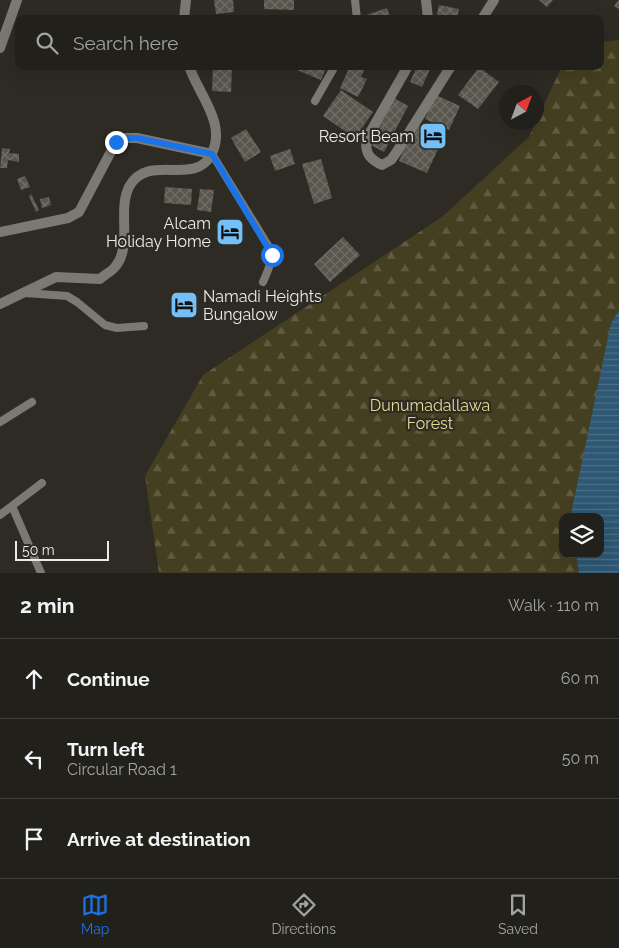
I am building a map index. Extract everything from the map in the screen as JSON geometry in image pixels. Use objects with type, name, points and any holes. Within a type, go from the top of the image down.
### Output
[{"type":"street","points":[[0,48],[17,0]]},
{"type":"street","points":[[184,15],[186,0]]},
{"type":"street","points":[[426,0],[428,15]]},
{"type":"street","points":[[485,15],[494,0]]},
{"type":"street","points":[[0,304],[56,277],[100,279],[115,267],[123,250],[124,198],[130,184],[140,174],[154,169],[192,170],[204,164],[212,154],[216,135],[214,118],[192,70]]},
{"type":"street","points":[[406,70],[368,138],[366,151],[371,160],[382,165],[396,154],[449,70]]},
{"type":"street","points":[[0,232],[68,218],[79,212],[116,142],[126,138],[137,138],[212,154]]},
{"type":"lane","points":[[355,0],[357,15]]},
{"type":"lane","points":[[315,101],[333,70]]},
{"type":"lane","points":[[212,154],[269,247],[272,255],[271,264],[263,282]]},
{"type":"lane","points":[[25,293],[67,296],[78,302],[105,325],[117,328],[144,326]]},
{"type":"lane","points":[[0,422],[32,402]]},
{"type":"lane","points":[[0,515],[42,483]]},
{"type":"lane","points":[[12,506],[41,573]]},
{"type":"green space","name":"Dunumadallawa Forest","points":[[619,40],[619,310],[611,323],[573,513],[559,513],[559,558],[577,558],[579,573],[159,573],[145,476],[203,375],[442,217],[529,137],[532,130],[544,130],[544,105],[560,70],[604,70],[604,42]]},
{"type":"water","points":[[619,310],[619,573],[579,573],[577,558],[604,558],[604,513],[572,513],[572,509],[611,323]]},
{"type":"building","points":[[214,0],[233,0],[234,12],[216,14]]},
{"type":"building","points":[[264,0],[294,0],[294,10],[264,9]]},
{"type":"building","points":[[539,0],[553,0],[547,7]]},
{"type":"building","points":[[619,0],[619,9],[614,6]]},
{"type":"building","points":[[439,5],[459,9],[458,15],[437,15]]},
{"type":"building","points":[[387,8],[390,15],[366,15]]},
{"type":"building","points":[[213,70],[232,70],[231,92],[212,91]]},
{"type":"building","points":[[297,70],[325,70],[321,80]]},
{"type":"building","points":[[348,70],[364,70],[361,77],[367,79],[358,97],[340,88]]},
{"type":"building","points":[[415,70],[430,70],[422,87],[410,82]]},
{"type":"building","points":[[477,70],[483,70],[499,82],[478,109],[458,95]]},
{"type":"building","points":[[341,90],[373,112],[355,138],[323,116]]},
{"type":"building","points":[[436,95],[460,106],[449,130],[425,119]]},
{"type":"building","points":[[394,98],[408,106],[384,152],[369,144]]},
{"type":"building","points":[[415,123],[444,136],[427,173],[399,161]]},
{"type":"building","points":[[246,129],[261,152],[245,162],[231,138]]},
{"type":"building","points":[[2,148],[10,149],[9,153],[19,154],[19,162],[8,160],[7,168],[0,168]]},
{"type":"building","points":[[290,149],[295,164],[275,171],[270,156]]},
{"type":"building","points":[[321,159],[332,198],[314,204],[302,164]]},
{"type":"building","points":[[25,176],[30,187],[21,190],[17,179]]},
{"type":"building","points":[[165,187],[192,189],[191,205],[164,203]]},
{"type":"building","points":[[200,189],[214,190],[211,212],[197,210]]},
{"type":"building","points":[[31,194],[39,210],[36,212],[29,196]]},
{"type":"building","points":[[49,197],[51,205],[42,208],[40,199]]},
{"type":"building","points":[[343,237],[360,255],[330,282],[314,264]]},
{"type":"place","name":"Resort Beam","points":[[433,136]]},
{"type":"place","name":"Alcam Holiday Home","points":[[230,232]]},
{"type":"place","name":"Namadi Heights Bungalow","points":[[184,305]]},
{"type":"route","points":[[116,142],[126,138],[137,138],[212,154],[269,247],[272,255]]}]
